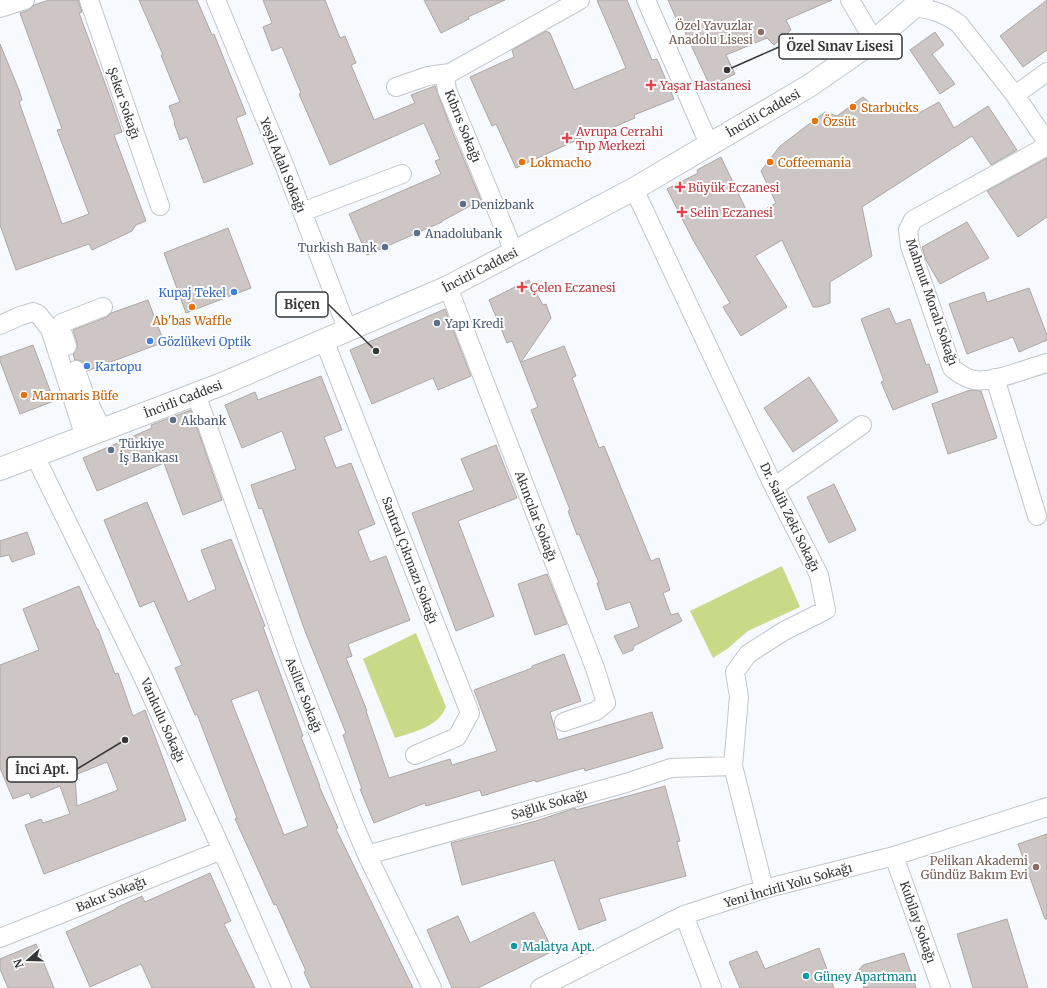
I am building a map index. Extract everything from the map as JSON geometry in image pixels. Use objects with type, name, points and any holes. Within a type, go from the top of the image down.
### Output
[{"type":"main road","name":"İncirli Caddesi","points":[[0,469],[196,394],[348,331],[448,287],[634,189],[809,86],[874,41],[919,3]]},
{"type":"street","name":"Şeker Sokağı","points":[[89,0],[160,206]]},
{"type":"street","name":"Yeşil Adalı Sokağı","points":[[216,0],[302,212],[348,331]]},
{"type":"street","name":"Kıbrıs Sokağı","points":[[514,252],[447,90],[445,78],[450,73],[580,0]]},
{"type":"street","points":[[646,0],[709,144]]},
{"type":"street","points":[[850,0],[874,41]]},
{"type":"street","points":[[919,3],[948,16],[959,24],[1015,95],[1047,142]]},
{"type":"street","points":[[1015,95],[1047,72]]},
{"type":"street","points":[[396,87],[428,76],[450,73]]},
{"type":"street","name":"Mahmut Moralı Sokağı","points":[[1047,146],[913,220],[908,230],[910,246],[952,368],[961,375],[974,380],[995,378],[1047,363]]},
{"type":"street","points":[[302,212],[402,174]]},
{"type":"street","name":"Dr. Salih Zeki Sokağı","points":[[634,189],[774,487],[819,576],[826,610],[784,631],[748,654],[735,672],[739,697],[733,766],[764,889]]},
{"type":"street","name":"Akıncılar Sokağı","points":[[448,287],[594,668],[606,703],[596,711],[564,722]]},
{"type":"street","points":[[93,433],[83,390],[60,326],[66,321],[103,307]]},
{"type":"street","points":[[0,325],[33,312],[38,314],[50,329],[93,433]]},
{"type":"street","name":"Santral Çıkmazı Sokağı","points":[[324,340],[470,713],[457,737],[415,754]]},
{"type":"street","points":[[995,378],[1037,516]]},
{"type":"street","name":"Asiller Sokağı","points":[[196,394],[293,667],[367,855],[432,988]]},
{"type":"street","points":[[774,487],[862,425]]},
{"type":"street","name":"Vankulu Sokağı","points":[[35,456],[142,675],[222,850],[282,988]]},
{"type":"street","name":"Sağlık Sokağı","points":[[367,855],[626,783],[671,768],[733,766]]},
{"type":"street","name":"Yeni İncirli Yolu Sokağı","points":[[540,988],[684,915],[764,889],[894,856],[1047,807]]},
{"type":"street","name":"Bakır Sokağı","points":[[0,938],[222,850]]},
{"type":"street","name":"Kubilay Sokağı","points":[[894,856],[941,988]]},
{"type":"street","points":[[684,915],[712,988]]},
{"type":"green space","points":[[782,566],[800,607],[748,631],[727,649],[713,658],[690,611]]},
{"type":"green space","points":[[416,633],[446,707],[437,719],[425,728],[395,738],[363,659]]},
{"type":"building","points":[[49,0],[78,0],[82,12],[79,13],[122,132],[114,135],[146,221],[136,225],[132,231],[92,250],[89,244],[16,270],[0,225],[0,44],[19,90],[22,100],[19,102],[62,224],[89,214],[57,130],[62,129],[20,13],[29,10],[34,5]]},
{"type":"building","points":[[139,0],[197,0],[212,35],[214,34],[246,114],[236,118],[253,164],[204,183],[187,137],[180,140],[169,106],[180,102],[161,55],[163,55]]},
{"type":"building","points":[[263,0],[325,0],[340,38],[345,36],[356,63],[351,65],[374,120],[415,103],[411,95],[435,86],[481,200],[442,222],[367,255],[349,214],[441,174],[435,161],[440,159],[424,123],[330,165],[299,94],[301,93],[282,47],[272,51],[263,27],[272,23]]},
{"type":"building","points":[[424,0],[505,0],[468,17],[469,19],[441,33]]},
{"type":"building","points":[[597,0],[627,0],[652,60],[657,59],[674,99],[634,115],[635,118],[607,130],[605,127],[516,168],[496,124],[492,126],[470,77],[514,57],[512,50],[546,31],[550,33],[574,90],[626,68]]},
{"type":"building","points":[[668,0],[832,0],[786,20],[791,30],[774,45],[767,38],[726,55],[735,74],[710,86],[678,17],[676,18]]},
{"type":"building","points":[[1047,0],[1047,50],[1023,67],[1000,36]]},
{"type":"building","points":[[935,32],[944,45],[932,54],[955,84],[940,94],[910,50]]},
{"type":"building","points":[[863,97],[880,111],[890,110],[900,103],[911,105],[919,113],[939,102],[954,128],[988,106],[1017,150],[991,165],[972,136],[862,207],[872,256],[830,282],[830,303],[813,307],[782,240],[755,256],[787,307],[741,336],[723,307],[730,303],[693,240],[667,189],[698,173],[697,170],[721,157],[750,218],[776,203],[761,171],[780,146],[825,112],[837,116]]},
{"type":"building","points":[[1047,158],[1047,217],[1018,237],[987,191]]},
{"type":"building","points":[[967,222],[989,258],[940,284],[926,260],[922,247]]},
{"type":"building","points":[[228,228],[251,288],[186,313],[164,253]]},
{"type":"building","points":[[529,280],[543,305],[546,304],[551,318],[521,362],[564,346],[576,376],[572,378],[599,448],[604,446],[651,561],[659,558],[670,590],[663,593],[671,615],[678,613],[682,621],[634,646],[633,650],[623,654],[614,636],[639,627],[630,602],[606,610],[597,583],[599,583],[579,534],[577,535],[568,511],[570,510],[531,410],[538,407],[512,341],[507,343],[489,300]]},
{"type":"building","points":[[1029,288],[1047,335],[1047,340],[1019,352],[1013,337],[967,354],[949,304],[984,292],[987,302]]},
{"type":"building","points":[[148,300],[164,342],[87,371],[83,362],[75,360],[73,354],[77,348],[77,343],[73,330],[107,317],[111,313]]},
{"type":"building","points":[[889,308],[896,324],[910,319],[926,365],[929,364],[938,392],[893,410],[881,382],[884,381],[861,319]]},
{"type":"building","points":[[445,309],[471,376],[438,390],[433,378],[372,404],[350,350]]},
{"type":"building","points":[[33,345],[54,401],[20,414],[0,361],[0,357]]},
{"type":"building","points":[[321,376],[342,430],[324,437],[336,468],[351,463],[375,524],[358,531],[370,562],[386,556],[410,620],[348,644],[352,656],[346,658],[367,711],[389,778],[450,759],[452,765],[497,751],[474,690],[564,654],[581,701],[550,712],[558,740],[652,712],[663,748],[585,771],[584,768],[536,782],[535,780],[482,796],[480,790],[426,806],[425,803],[374,823],[360,789],[362,789],[343,735],[346,733],[305,631],[262,508],[259,509],[251,485],[296,469],[282,431],[242,448],[225,405],[255,392],[258,400]]},
{"type":"building","points":[[809,377],[838,421],[793,452],[764,408]]},
{"type":"building","points":[[970,390],[981,391],[997,438],[948,454],[932,404]]},
{"type":"building","points":[[191,410],[222,500],[183,515],[164,463],[97,491],[83,458],[152,428],[151,425]]},
{"type":"building","points":[[496,445],[517,498],[458,521],[494,616],[456,631],[412,513],[474,490],[461,459]]},
{"type":"building","points":[[834,484],[856,530],[829,543],[807,497]]},
{"type":"building","points":[[147,502],[188,602],[216,589],[201,550],[231,539],[265,626],[263,627],[303,736],[301,737],[319,786],[338,828],[336,829],[413,988],[311,988],[304,972],[306,971],[276,904],[274,905],[235,819],[237,818],[197,714],[195,715],[175,668],[182,665],[154,601],[140,607],[104,520]],"holes":[[[258,690],[308,826],[284,835],[231,700]]]},
{"type":"building","points":[[27,532],[35,554],[12,562],[9,555],[0,557],[0,541]]},
{"type":"building","points":[[547,574],[567,624],[535,635],[518,584]]},
{"type":"building","points":[[79,586],[98,629],[115,674],[118,673],[133,716],[145,710],[186,820],[44,874],[25,825],[41,819],[43,823],[70,814],[60,786],[31,798],[29,793],[13,799],[0,768],[0,665],[39,650],[23,609]],"holes":[[[107,762],[118,790],[77,806],[75,775]]]},
{"type":"building","points":[[665,786],[680,841],[677,842],[686,876],[599,899],[606,920],[579,930],[554,860],[462,885],[451,843],[536,821],[575,808],[576,810]]},
{"type":"building","name":"Pelikan Akademi Gündüz Bakım Evi","points":[[1047,834],[1047,919],[1045,919],[1018,844]]},
{"type":"building","points":[[210,873],[231,921],[224,924],[255,988],[152,988],[141,964],[90,987],[66,932],[142,896],[145,902]]},
{"type":"building","points":[[534,912],[553,951],[478,988],[452,988],[427,930],[458,916],[470,943]]},
{"type":"building","points":[[1007,919],[1028,988],[973,988],[957,934]]},
{"type":"building","points":[[36,944],[54,988],[8,988],[0,969],[0,959]]},
{"type":"building","points":[[819,948],[834,988],[740,988],[729,962],[757,951],[765,969]]},
{"type":"building","points":[[904,953],[916,988],[864,988],[858,971],[863,965]]},
{"type":"place","name":"Özel Yavuzlar Anadolu Lisesi","points":[[761,32]]},
{"type":"place","name":"Özel Sınav Lisesi","points":[[727,70]]},
{"type":"place","name":"Yaşar Hastanesi","points":[[651,85]]},
{"type":"place","name":"Starbucks","points":[[853,107]]},
{"type":"place","name":"Özsüt","points":[[815,121]]},
{"type":"place","name":"Avrupa Cerrahi Tıp Merkezi","points":[[567,138]]},
{"type":"place","name":"Lokmacho","points":[[522,162]]},
{"type":"place","name":"Coffeemania","points":[[770,162]]},
{"type":"place","name":"Büyük Eczanesi","points":[[680,187]]},
{"type":"place","name":"Denizbank","points":[[463,204]]},
{"type":"place","name":"Selin Eczanesi","points":[[682,212]]},
{"type":"place","name":"Anadolubank","points":[[417,233]]},
{"type":"place","name":"Turkish Bank","points":[[385,247]]},
{"type":"place","name":"Çelen Eczanesi","points":[[522,287]]},
{"type":"place","name":"Kupaj Tekel","points":[[234,292]]},
{"type":"place","name":"Ab'bas Waffle","points":[[192,307]]},
{"type":"place","name":"Yapı Kredi","points":[[437,323]]},
{"type":"place","name":"Gözlükevi Optik","points":[[150,341]]},
{"type":"place","name":"Biçen","points":[[376,351]]},
{"type":"place","name":"Kartopu","points":[[87,366]]},
{"type":"place","name":"Marmaris Büfe","points":[[24,395]]},
{"type":"place","name":"Akbank","points":[[173,420]]},
{"type":"place","name":"Türkiye İş Bankası","points":[[111,450]]},
{"type":"place","name":"İnci Apt.","points":[[125,740]]},
{"type":"place","name":"Pelikan Akademi Gündüz Bakım Evi","points":[[1036,867]]},
{"type":"place","name":"Malatya Apt.","points":[[514,946]]},
{"type":"place","name":"Güney Apartmanı","points":[[806,976]]}]
